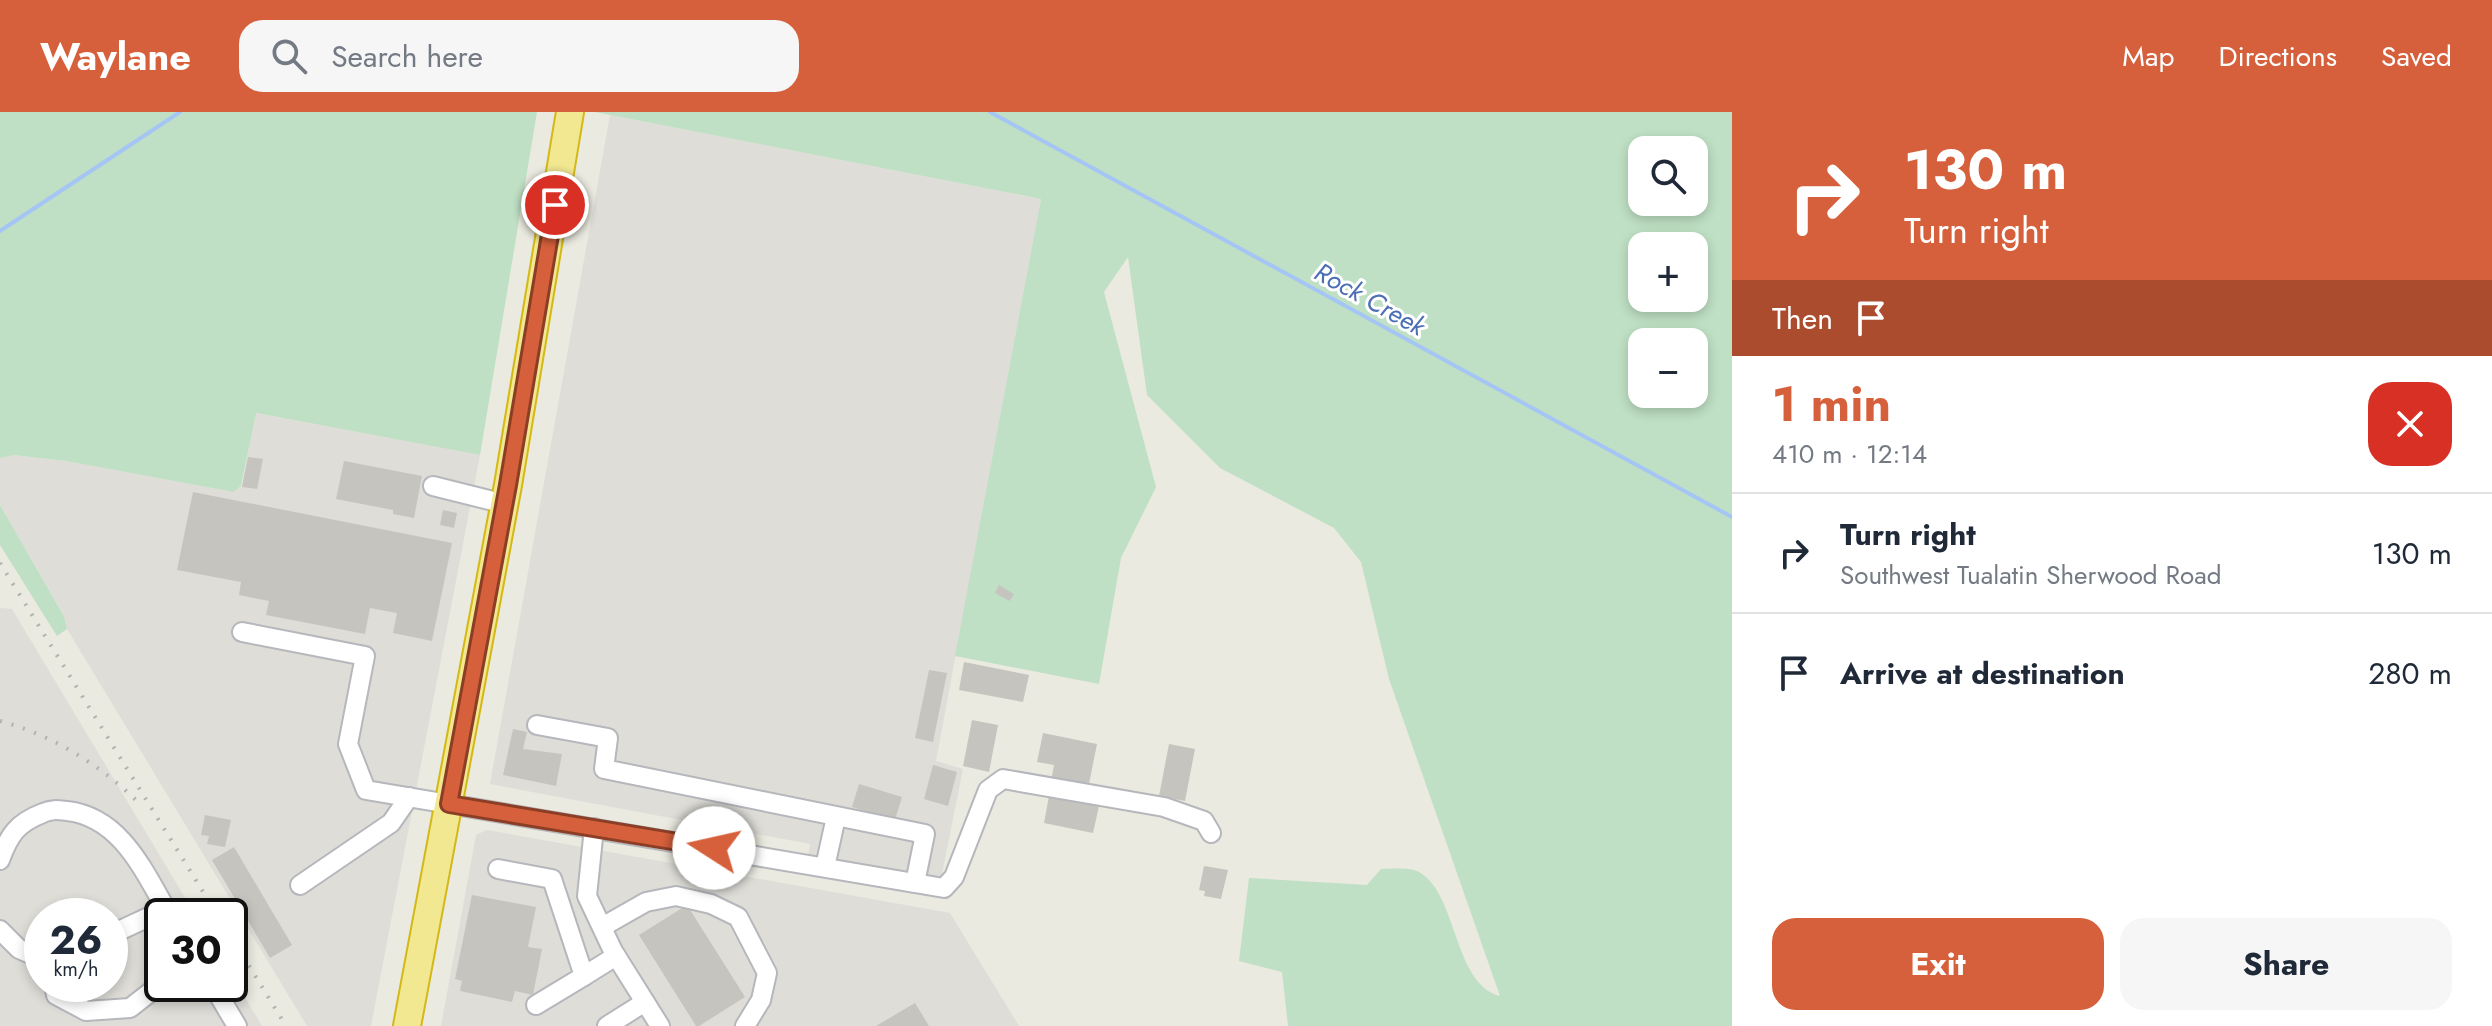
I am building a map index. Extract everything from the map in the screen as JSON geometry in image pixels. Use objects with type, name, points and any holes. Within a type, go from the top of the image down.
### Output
[{"type":"highway","points":[[407,1026],[505,504],[570,112]]},
{"type":"street","points":[[433,486],[505,504]]},
{"type":"street","points":[[242,632],[365,656],[348,744],[366,790],[944,888],[954,877],[988,790],[1003,779],[1164,807],[1204,821],[1211,833]]},
{"type":"street","points":[[537,725],[608,738],[604,769],[925,834],[915,883]]},
{"type":"street","points":[[300,885],[391,823],[409,797]]},
{"type":"street","points":[[0,860],[9,835],[24,821],[50,810],[83,813],[109,826],[127,847],[159,898]]},
{"type":"street","points":[[825,867],[836,817]]},
{"type":"street","points":[[594,828],[587,896],[616,956],[660,1026]]},
{"type":"street","points":[[498,869],[552,879],[584,976]]},
{"type":"street","points":[[602,927],[646,902],[676,896],[711,904],[738,917],[767,973],[761,1000],[745,1026]]},
{"type":"street","points":[[0,930],[24,951]]},
{"type":"street","points":[[536,1005],[616,956]]},
{"type":"street","points":[[69,1002],[86,1011],[130,1008],[144,997]]},
{"type":"street","points":[[223,1002],[237,1026]]},
{"type":"street","points":[[607,1026],[645,1002]]},
{"type":"shaded area","points":[[610,115],[1041,199],[936,761],[963,769],[938,894],[806,869],[810,844],[490,784]]},
{"type":"shaded area","points":[[255,413],[480,455],[371,1026],[307,1026],[248,928],[248,898],[230,898],[67,629],[64,615],[0,505],[0,458],[14,455],[66,461],[234,492],[242,486]]},
{"type":"shaded area","points":[[0,608],[12,609],[185,898],[144,898],[144,1002],[248,1002],[262,1026],[0,1026]]},
{"type":"shaded area","points":[[487,830],[950,913],[1019,1026],[441,1026],[476,835]]},
{"type":"green space","points":[[0,112],[537,112],[480,455],[256,413],[241,486],[234,492],[66,461],[14,455],[0,458]]},
{"type":"green space","points":[[595,112],[1732,112],[1732,1026],[1288,1026],[1282,972],[1239,961],[1249,878],[1367,885],[1381,869],[1419,872],[1432,883],[1442,899],[1473,975],[1485,988],[1500,996],[1389,679],[1361,562],[1334,528],[1220,468],[1147,395],[1128,257],[1104,292],[1156,487],[1121,558],[1099,684],[955,656],[1041,199]]},
{"type":"green space","points":[[0,505],[64,616],[67,629],[57,636],[0,545]]},
{"type":"building","points":[[248,457],[263,459],[257,489],[242,487]]},
{"type":"building","points":[[344,461],[422,476],[414,518],[393,514],[393,510],[336,499]]},
{"type":"building","points":[[193,492],[452,543],[432,641],[393,633],[397,613],[370,608],[365,634],[266,615],[269,601],[239,595],[241,582],[177,570]]},
{"type":"building","points":[[443,510],[457,513],[454,528],[440,525]]},
{"type":"building","points":[[999,585],[1014,594],[1010,601],[995,593]]},
{"type":"building","points":[[964,662],[1029,675],[1023,702],[959,690]]},
{"type":"building","points":[[929,670],[947,673],[933,742],[915,738]]},
{"type":"building","points":[[972,720],[998,725],[989,772],[963,766]]},
{"type":"building","points":[[513,729],[527,732],[523,749],[562,754],[556,786],[503,775]]},
{"type":"building","points":[[1043,733],[1097,744],[1088,789],[1051,782],[1054,765],[1037,762]]},
{"type":"building","points":[[1169,744],[1195,749],[1185,801],[1159,796]]},
{"type":"building","points":[[933,765],[957,772],[948,806],[924,799]]},
{"type":"building","points":[[859,784],[902,797],[895,820],[852,807]]},
{"type":"building","points":[[1049,796],[1099,806],[1093,833],[1044,823]]},
{"type":"building","points":[[205,815],[231,820],[225,847],[207,844],[209,836],[201,835]]},
{"type":"building","points":[[234,847],[292,945],[270,958],[248,921],[248,898],[234,898],[212,860]]},
{"type":"building","points":[[1204,866],[1228,870],[1221,899],[1204,896],[1205,891],[1199,890]]},
{"type":"building","points":[[472,895],[536,907],[528,947],[542,949],[533,995],[515,991],[512,1002],[460,991],[462,981],[455,979]]},
{"type":"building","points":[[687,905],[745,997],[699,1026],[696,1026],[639,935]]},
{"type":"building","points":[[915,1003],[929,1026],[876,1026]]},
{"type":"waterway","name":"Rock Creek","points":[[0,231],[180,112]]},
{"type":"waterway","name":"Rock Creek","points":[[990,112],[1732,517]]},
{"type":"railway","points":[[0,563],[207,898]]},
{"type":"railway","points":[[0,721],[40,735],[77,754],[111,778],[142,806]]},
{"type":"railway","points":[[248,964],[286,1026]]},
{"type":"route","points":[[555,205],[508,485],[449,804],[714,848]]}]
